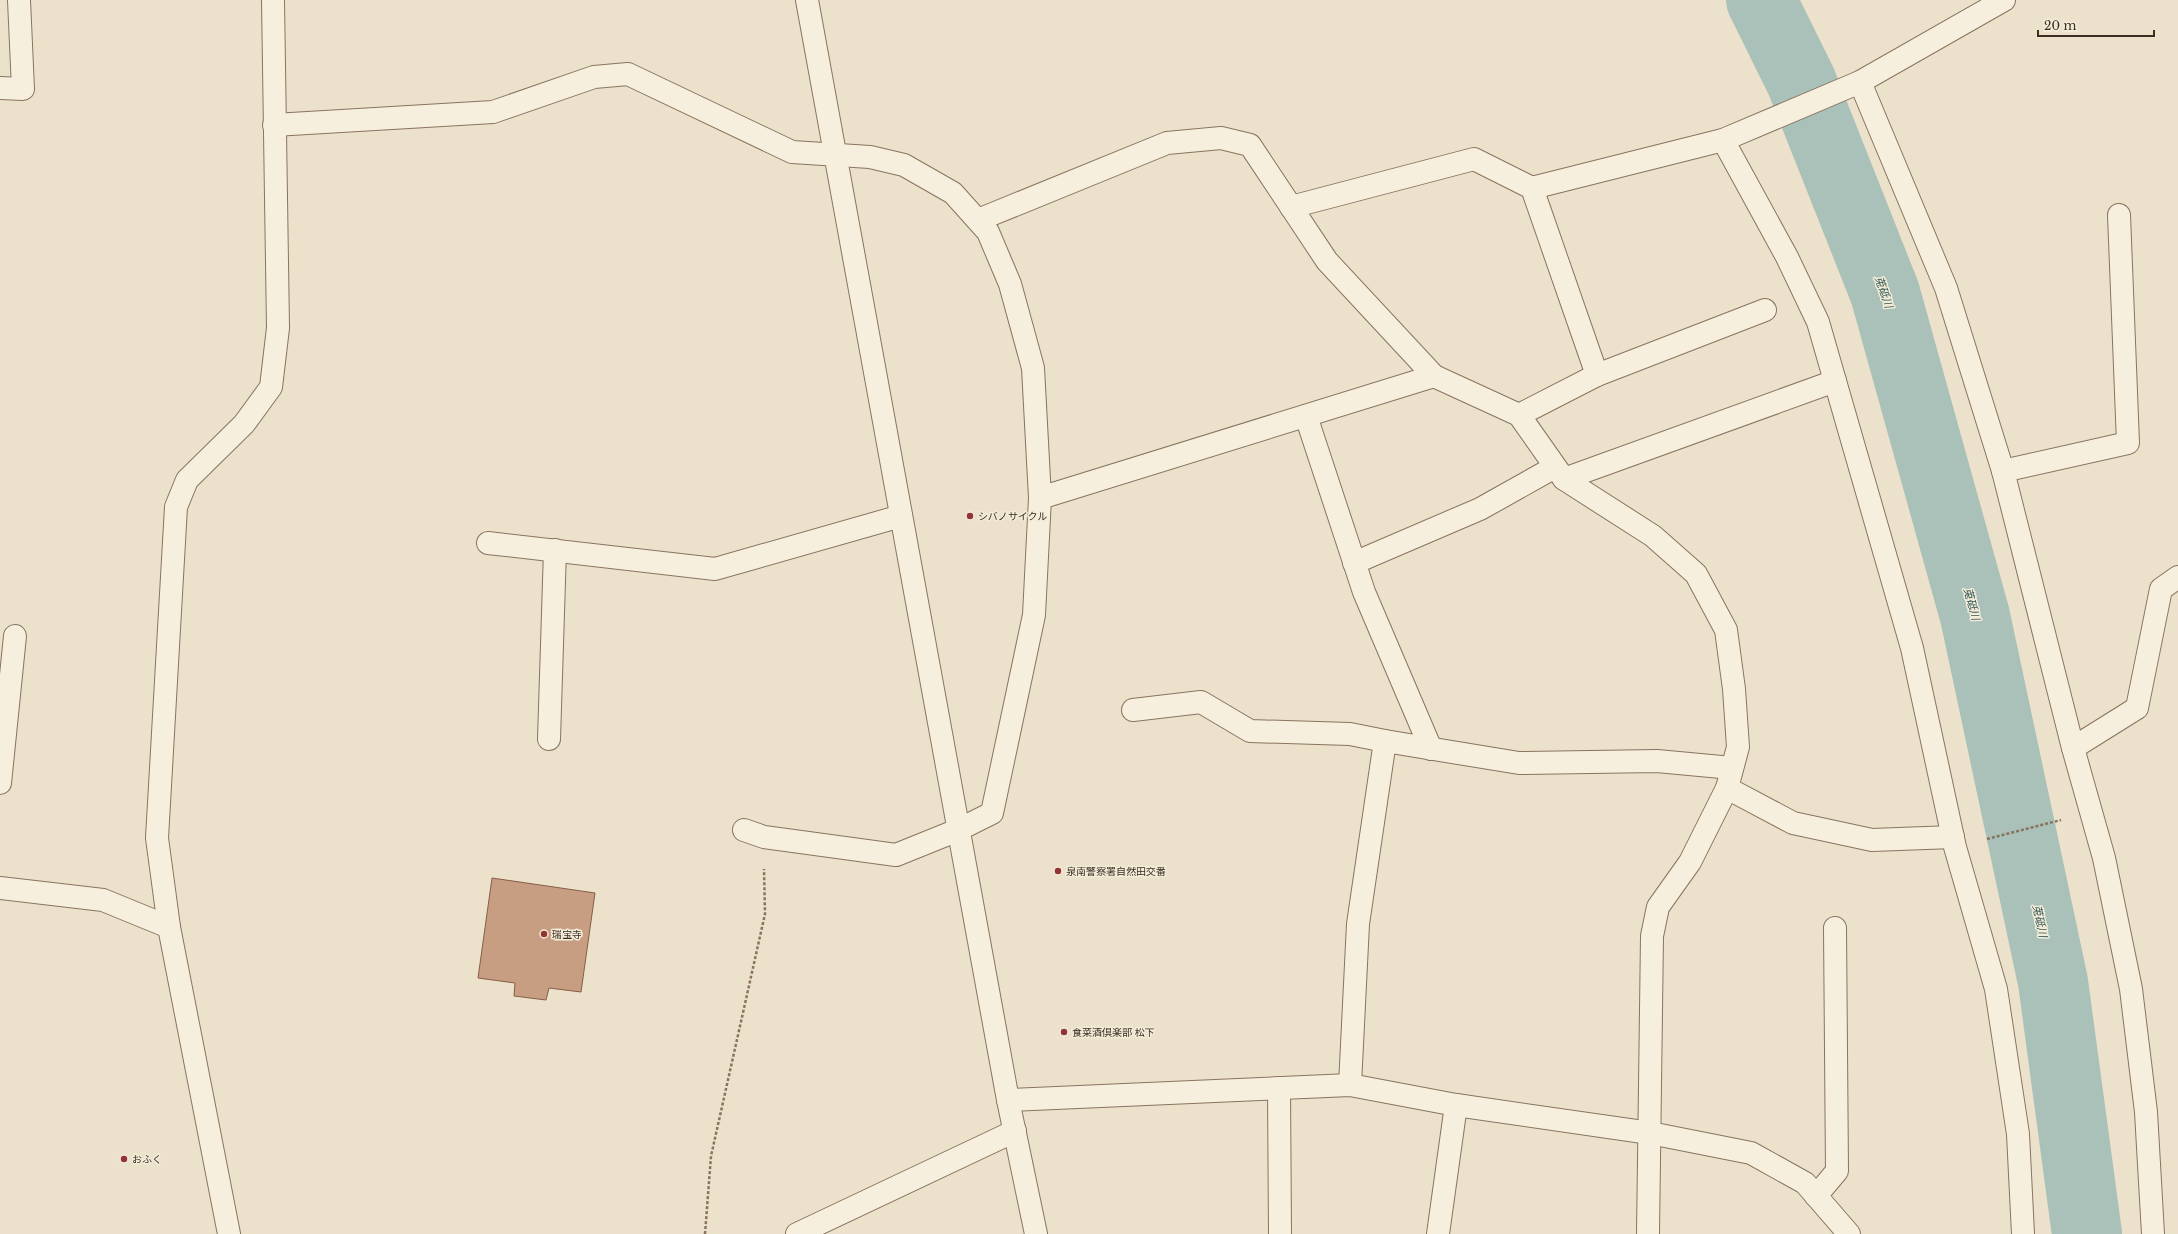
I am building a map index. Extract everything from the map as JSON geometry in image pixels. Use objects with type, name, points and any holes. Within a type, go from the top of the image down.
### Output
[{"type":"street","points":[[0,88],[23,89],[19,0]]},
{"type":"street","points":[[229,1234],[169,927],[158,838],[176,507],[187,480],[244,424],[271,388],[278,328],[273,0]]},
{"type":"street","points":[[807,0],[1008,1100],[1036,1234]]},
{"type":"street","points":[[1291,207],[1474,159],[1532,188],[1723,140],[1860,82],[2004,0]]},
{"type":"street","points":[[274,125],[492,112],[594,77],[628,74],[792,152],[835,154],[870,158],[904,165],[953,193],[988,232],[1010,284],[1033,368],[1040,498],[1034,615],[992,813],[958,830],[896,855],[754,833]]},
{"type":"street","points":[[1860,82],[1946,288],[2003,471],[2073,748],[2104,858],[2131,989],[2146,1112],[2153,1234]]},
{"type":"street","points":[[978,220],[1167,143],[1221,138],[1250,145],[1327,261],[1434,376],[1519,415],[1559,473],[1653,536],[1696,574],[1726,630],[1734,689],[1738,747],[1730,778],[1690,862],[1658,907],[1652,936],[1648,1234]]},
{"type":"street","points":[[1723,140],[1787,257],[1818,322],[1912,648],[1954,842],[1996,989],[2018,1134],[2023,1234]]},
{"type":"street","points":[[1532,188],[1597,375]]},
{"type":"street","points":[[2003,471],[2128,443],[2119,215]]},
{"type":"street","points":[[1519,415],[1597,375],[1765,310]]},
{"type":"street","points":[[1040,498],[1434,376]]},
{"type":"street","points":[[1354,563],[1480,509],[1559,473],[1835,381]]},
{"type":"street","points":[[1306,416],[1364,592],[1431,749]]},
{"type":"street","points":[[488,543],[715,568],[901,516]]},
{"type":"street","points":[[549,739],[555,550]]},
{"type":"street","points":[[2073,748],[2137,708],[2161,588],[2178,577]]},
{"type":"street","points":[[0,783],[15,636]]},
{"type":"street","points":[[1133,710],[1200,702],[1250,731],[1350,734],[1519,763],[1657,761],[1730,778],[1793,823],[1872,840],[1954,842]]},
{"type":"street","points":[[1350,1085],[1358,924],[1385,741]]},
{"type":"street","points":[[0,888],[103,900],[169,927]]},
{"type":"street","points":[[1816,1196],[1838,1171],[1835,928]]},
{"type":"street","points":[[1008,1100],[1350,1085],[1456,1105],[1650,1133],[1751,1153],[1805,1183],[1849,1234]]},
{"type":"street","points":[[1279,1088],[1280,1234]]},
{"type":"street","points":[[1438,1234],[1456,1105]]},
{"type":"street","points":[[797,1234],[1015,1131]]},
{"type":"path","points":[[1954,842],[2091,813]]},
{"type":"path","points":[[705,1234],[711,1156],[765,914],[754,833]]},
{"type":"building","points":[[492,878],[595,893],[581,992],[549,988],[546,1000],[514,996],[515,983],[478,978]]},
{"type":"waterway","name":"莵砥川","points":[[1761,0],[1801,81],[1885,293],[1975,616],[2053,982],[2087,1234]]},
{"type":"place","name":"シバノサイクル","points":[[970,516]]},
{"type":"place","name":"泉南警察署自然田交番","points":[[1058,871]]},
{"type":"place","name":"瑞宝寺","points":[[544,934]]},
{"type":"place","name":"食菜酒倶楽部 松下","points":[[1064,1032]]},
{"type":"place","name":"おふく","points":[[124,1159]]}]
